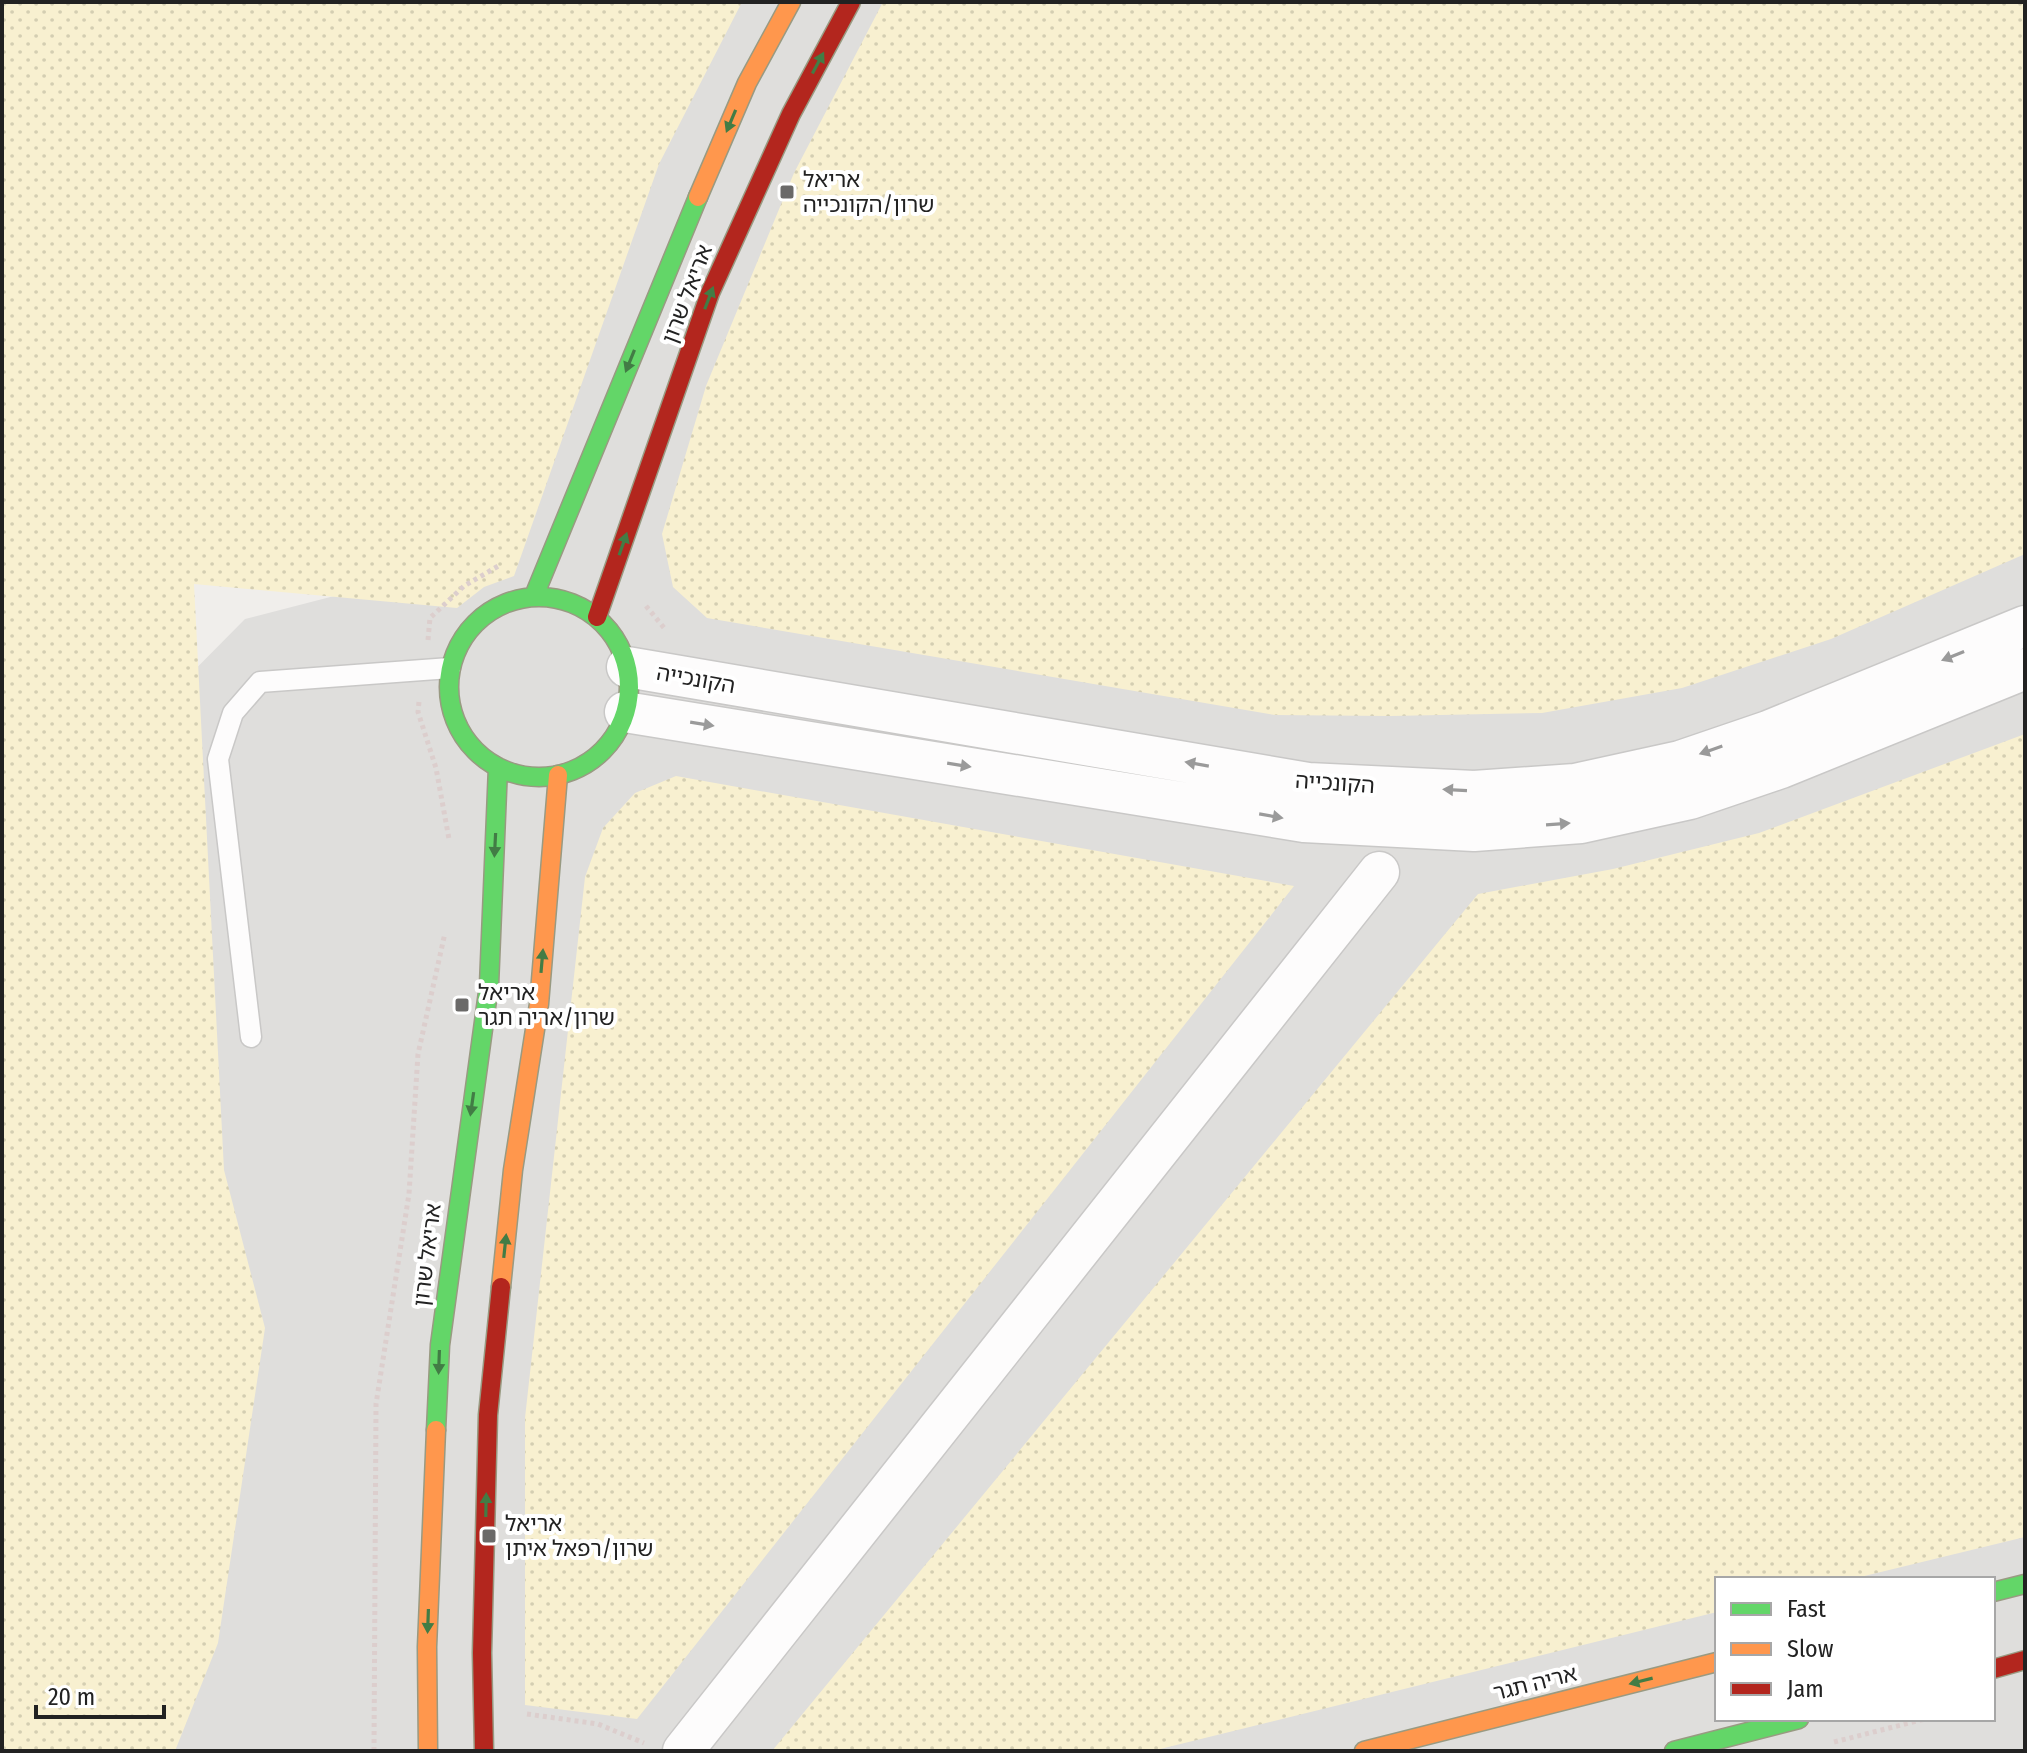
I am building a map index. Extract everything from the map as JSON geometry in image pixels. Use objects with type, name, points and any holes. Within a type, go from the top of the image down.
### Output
[{"type":"street","name":"אריאל שרון","points":[[534,596],[663,279],[747,83],[791,2]]},
{"type":"street","name":"אריאל שרון","points":[[597,617],[710,293],[791,114],[851,2]]},
{"type":"street","points":[[534,596],[557,598],[578,605],[597,617],[616,640],[627,667],[629,689],[625,712],[615,734],[600,752],[581,766],[558,775],[517,774],[498,767],[475,750],[458,726],[449,697],[450,668],[461,641],[480,618],[506,603],[534,596]]},
{"type":"street","name":"הקונכייה","points":[[627,667],[1308,783],[1474,791],[1575,784],[1680,761],[1768,731],[2025,626]]},
{"type":"street","name":"הקונכייה","points":[[625,712],[1304,822],[1474,831],[1581,823],[1690,799],[1781,768],[2025,669]]},
{"type":"street","name":"אריאל שרון","points":[[428,1751],[427,1647],[440,1345],[489,985],[498,767]]},
{"type":"street","points":[[484,1751],[482,1653],[488,1415],[513,1170],[539,1004],[558,775]]},
{"type":"street","points":[[667,1748],[1379,872]]},
{"type":"street","points":[[1995,1592],[2025,1584]]},
{"type":"street","points":[[1995,1668],[2025,1660]]},
{"type":"street","name":"אריה תגר","points":[[1364,1751],[1715,1663]]},
{"type":"street","points":[[1674,1751],[1791,1721]]},
{"type":"lane","points":[[251,1037],[218,759],[233,713],[260,682],[450,668]]},
{"type":"path","points":[[616,564],[640,579],[643,603],[672,639]]},
{"type":"path","points":[[524,1713],[598,1724],[667,1748]]},
{"type":"path","points":[[1826,1744],[1917,1721]]},
{"type":"shaded area","points":[[693,2],[2025,2],[2025,1751],[146,1751],[150,715],[245,619],[454,565]]},
{"type":"sand","points":[[2,2],[742,2],[659,164],[514,576],[484,587],[457,608],[194,584],[224,1170],[265,1328],[218,1643],[175,1751],[2,1751]]},
{"type":"sand","points":[[883,2],[2025,2],[2025,554],[1831,639],[1682,688],[1542,713],[1275,715],[707,618],[673,587],[662,534],[706,386],[794,173]]},
{"type":"sand","points":[[2025,734],[2025,1537],[1860,1577],[1715,1577],[1715,1612],[1152,1751],[772,1751],[1478,894],[1613,869],[1759,833]]},
{"type":"sand","points":[[676,776],[1294,886],[637,1719],[525,1705],[525,1418],[585,877],[603,828],[635,793]]},
{"type":"traffic: fast","points":[[534,596],[698,197]]},
{"type":"traffic: fast","points":[[539,597],[573,604],[602,624],[622,653],[629,687],[622,721],[602,750],[573,770],[539,777],[505,770],[476,750],[456,721],[449,687],[456,653],[476,624],[505,604],[539,597]]},
{"type":"traffic: fast","points":[[436,1430],[440,1345],[489,985],[498,767]]},
{"type":"traffic: fast","points":[[1995,1592],[2025,1584]]},
{"type":"traffic: fast","points":[[1674,1751],[1791,1721]]},
{"type":"traffic: slow","points":[[698,197],[747,83],[791,2]]},
{"type":"traffic: slow","points":[[501,1287],[513,1170],[539,1004],[558,775]]},
{"type":"traffic: slow","points":[[428,1751],[427,1647],[436,1430]]},
{"type":"traffic: slow","points":[[1364,1751],[1715,1663]]},
{"type":"traffic: jam","points":[[597,617],[710,293],[791,114],[851,2]]},
{"type":"traffic: jam","points":[[484,1751],[482,1653],[488,1415],[501,1287]]},
{"type":"traffic: jam","points":[[1995,1668],[2025,1660]]},
{"type":"place","name":"אריאל שרון/הקונכייה","points":[[787,192]]},
{"type":"place","name":"אריאל שרון/אריה תגר","points":[[462,1005]]},
{"type":"place","name":"אריאל שרון/רפאל איתן","points":[[489,1536]]}]
